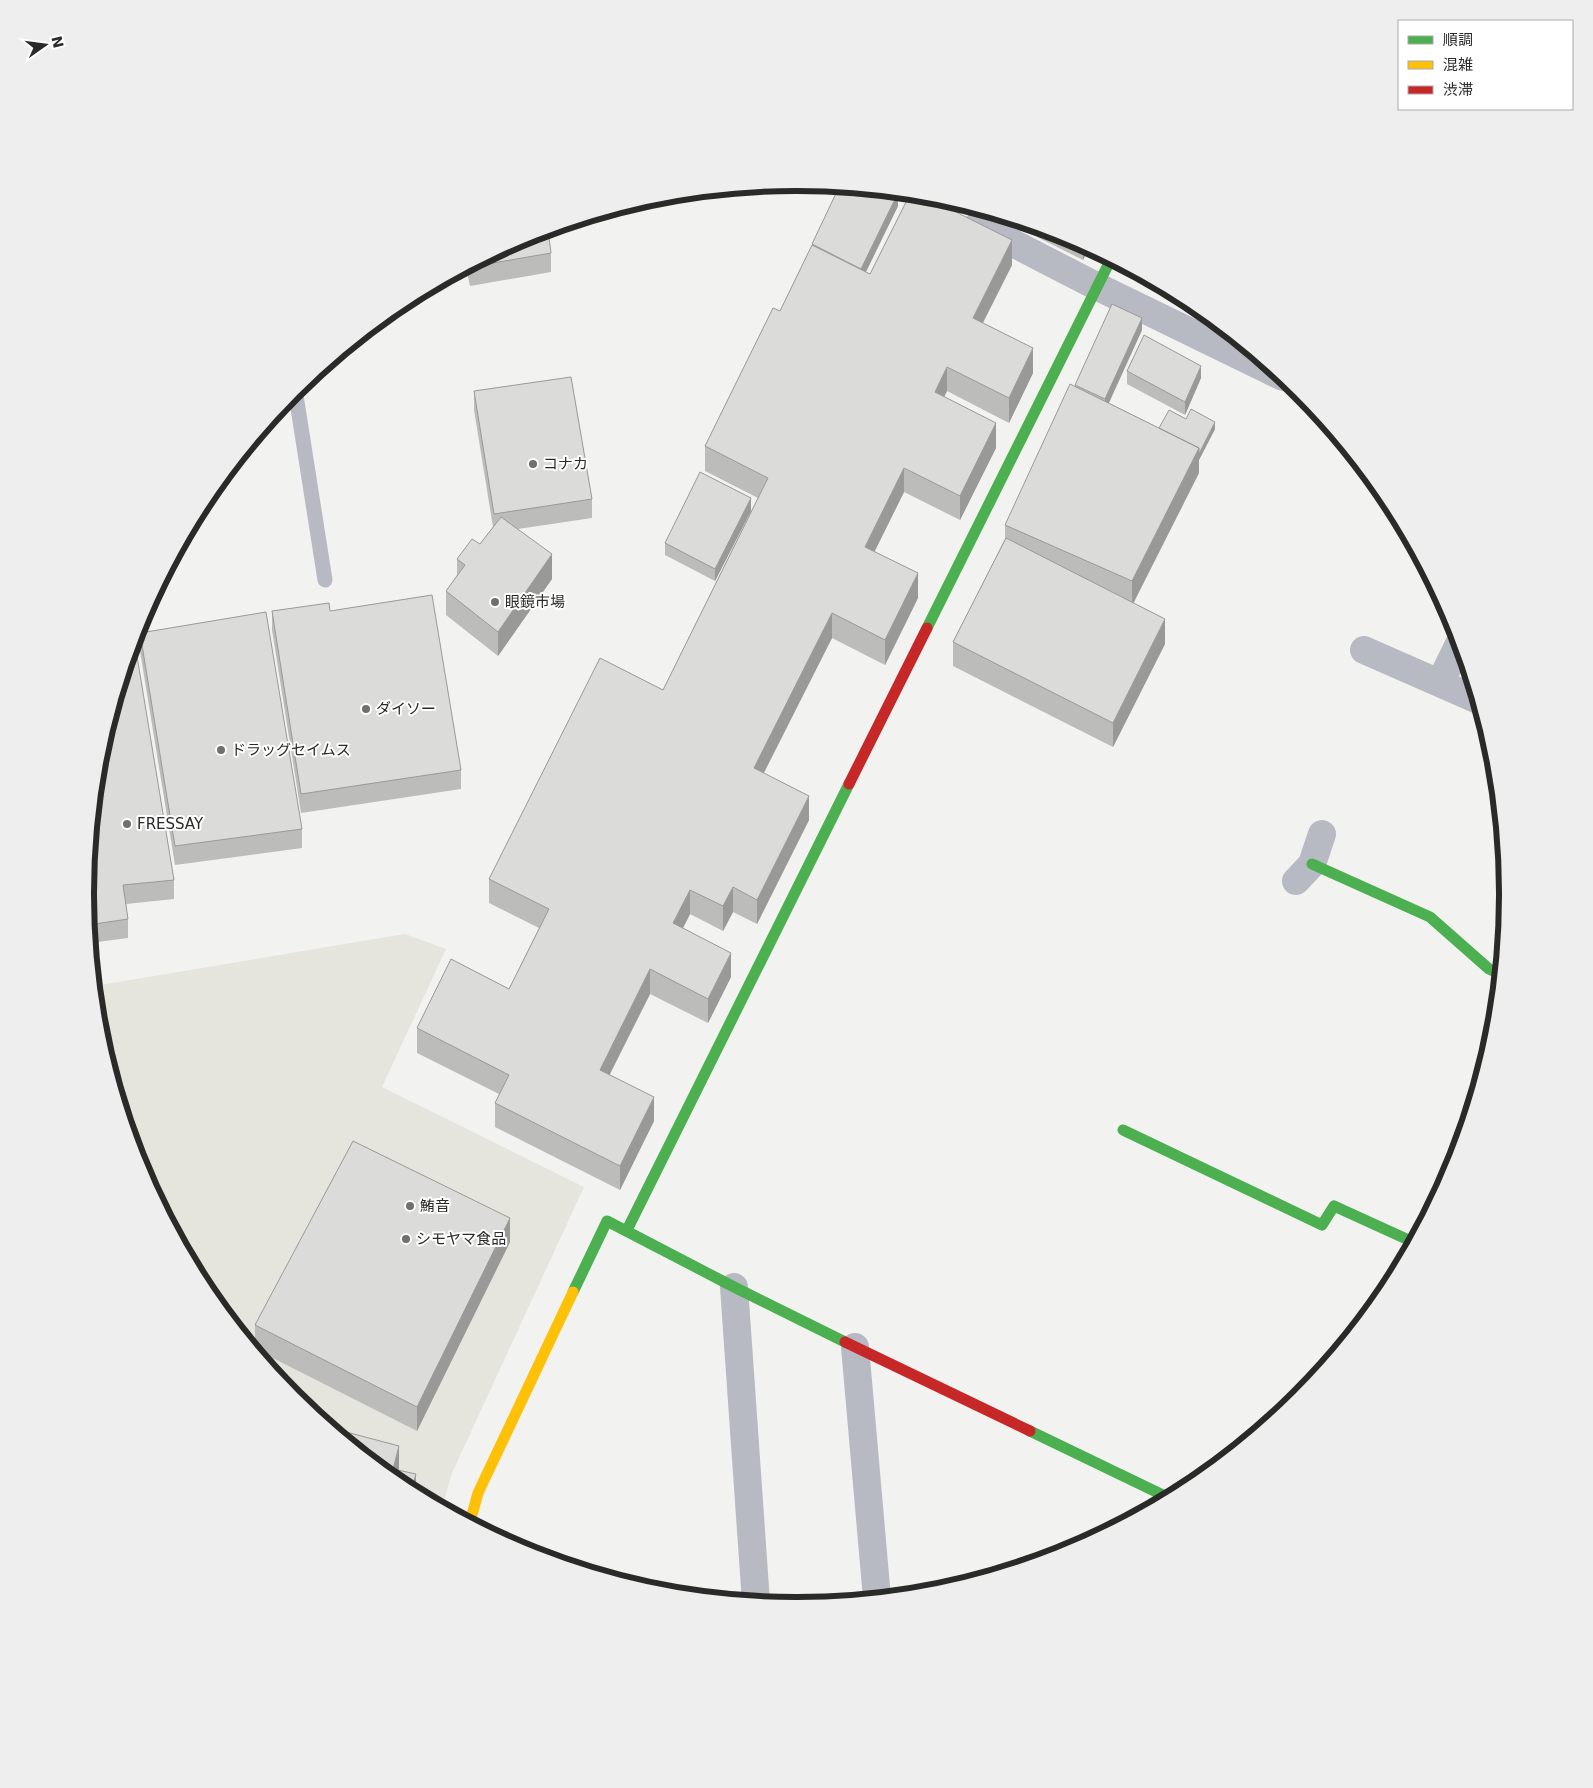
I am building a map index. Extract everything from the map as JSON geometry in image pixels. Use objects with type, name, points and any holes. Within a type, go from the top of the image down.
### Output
[{"type":"street","points":[[952,212],[1098,287],[1262,367]]},
{"type":"street","points":[[627,1230],[1108,265]]},
{"type":"street","points":[[1364,650],[1470,697]]},
{"type":"street","points":[[1440,683],[1456,651]]},
{"type":"street","points":[[1322,834],[1304,873],[1430,917],[1489,969],[1495,972]]},
{"type":"street","points":[[1123,1130],[1322,1225],[1334,1206],[1408,1240]]},
{"type":"street","points":[[471,1517],[478,1493],[607,1221],[855,1347],[1161,1494]]},
{"type":"street","points":[[734,1287],[756,1595]]},
{"type":"street","points":[[855,1347],[876,1592]]},
{"type":"lane","points":[[297,400],[325,580]]},
{"type":"shaded area","points":[[405,934],[446,949],[382,1087],[584,1187],[452,1473],[443,1502],[369,1452],[300,1391],[239,1322],[212,1284],[166,1205],[147,1163],[131,1120],[118,1076],[107,1031],[100,985]]},
{"type":"building","points":[[836,193],[895,198],[861,269],[812,244]]},
{"type":"building","points":[[907,200],[949,208],[1012,240],[973,318],[1033,348],[1009,398],[947,367],[935,392],[996,423],[960,496],[904,468],[865,547],[918,573],[885,640],[832,613],[754,768],[809,796],[757,900],[733,887],[723,906],[690,890],[673,923],[731,953],[708,999],[650,969],[600,1070],[654,1097],[620,1166],[495,1103],[509,1075],[417,1028],[451,959],[509,989],[549,909],[489,879],[600,658],[663,690],[768,478],[705,446],[773,308],[780,311],[812,245],[870,274]]},
{"type":"building","points":[[549,237],[551,253],[485,264]]},
{"type":"building","points":[[1112,304],[1142,318],[1105,399],[1075,385]]},
{"type":"building","points":[[1144,335],[1201,366],[1185,402],[1127,371]]},
{"type":"building","name":"コナカ","points":[[571,377],[592,499],[494,514],[474,391]]},
{"type":"building","points":[[1070,384],[1199,448],[1132,581],[1005,525]]},
{"type":"building","points":[[1191,409],[1215,422],[1199,454],[1199,448],[1159,428],[1169,410],[1186,419]]},
{"type":"building","points":[[700,472],[751,498],[715,569],[665,543]]},
{"type":"building","name":"眼鏡市場","points":[[501,517],[552,554],[498,632],[446,591],[465,565],[457,559],[472,539],[480,544]]},
{"type":"building","points":[[1006,538],[1165,619],[1113,723],[953,642]]},
{"type":"building","name":"ダイソー","points":[[432,595],[461,770],[301,794],[272,611],[329,603],[330,611]]},
{"type":"building","name":"ドラッグセイムス","points":[[266,612],[302,829],[175,846],[141,641],[144,632]]},
{"type":"building","name":"FRESSAY","points":[[137,653],[174,880],[123,885],[128,919],[95,924],[95,848],[107,757],[118,712]]},
{"type":"building","points":[[353,1141],[510,1218],[417,1407],[255,1325]]},
{"type":"building","points":[[344,1432],[399,1446],[393,1469]]},
{"type":"building","points":[[393,1469],[416,1474],[413,1483]]},
{"type":"traffic: fast","points":[[927,628],[1108,265]]},
{"type":"traffic: fast","points":[[627,1230],[849,784]]},
{"type":"traffic: fast","points":[[1312,864],[1430,917],[1489,969],[1495,972]]},
{"type":"traffic: fast","points":[[1123,1130],[1322,1225],[1334,1206],[1408,1240]]},
{"type":"traffic: fast","points":[[573,1292],[607,1221],[845,1342]]},
{"type":"traffic: fast","points":[[1030,1431],[1161,1494]]},
{"type":"traffic: slow","points":[[471,1517],[478,1493],[573,1292]]},
{"type":"traffic: jam","points":[[849,784],[927,628]]},
{"type":"traffic: jam","points":[[845,1342],[1030,1431]]},
{"type":"place","name":"コナカ","points":[[533,464]]},
{"type":"place","name":"眼鏡市場","points":[[495,602]]},
{"type":"place","name":"ダイソー","points":[[366,709]]},
{"type":"place","name":"ドラッグセイムス","points":[[221,750]]},
{"type":"place","name":"FRESSAY","points":[[127,824]]},
{"type":"place","name":"鮪音","points":[[410,1206]]},
{"type":"place","name":"シモヤマ食品","points":[[406,1239]]}]
